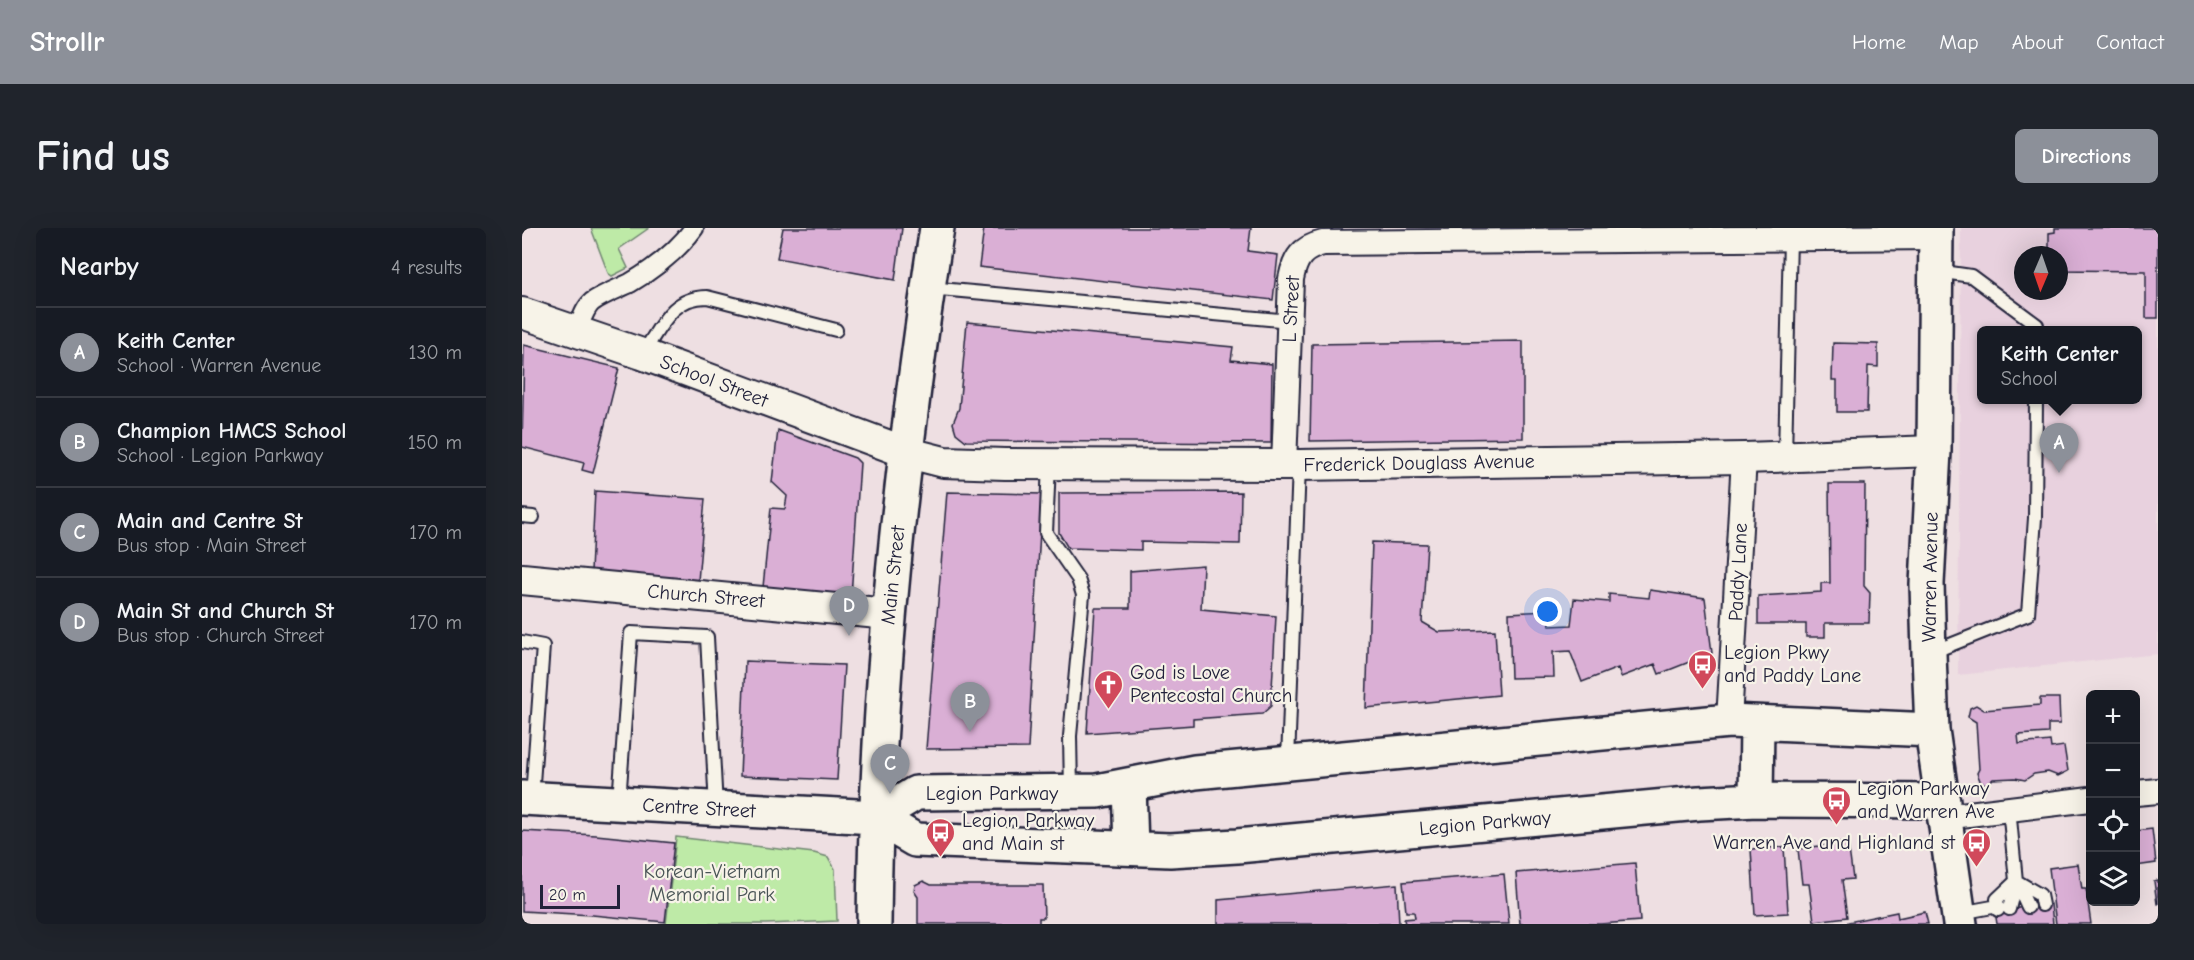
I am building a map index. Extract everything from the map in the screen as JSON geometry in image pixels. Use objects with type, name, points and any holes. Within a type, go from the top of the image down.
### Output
[{"type":"main road","name":"Main Street","points":[[874,924],[876,817],[890,614],[905,452],[937,228]]},
{"type":"main road","name":"Warren Avenue","points":[[1936,232],[1934,451],[1927,584],[1929,654],[1932,730],[1959,919]]},
{"type":"main road","name":"Legion Parkway","points":[[1932,730],[1743,722],[1195,772],[1097,791],[916,793],[876,817],[915,840],[1170,850],[1238,846],[1699,803],[1756,800],[1944,809]]},
{"type":"main road","points":[[1743,722],[1756,800]]},
{"type":"main road","points":[[1129,785],[1131,848]]},
{"type":"main road","name":"Centre Street","points":[[527,798],[876,817]]},
{"type":"street","points":[[577,331],[587,308],[593,302],[657,265],[694,228]]},
{"type":"street","name":"L Street","points":[[1292,465],[1290,321],[1294,264],[1301,253],[1311,246],[1323,243],[1790,238],[1936,232]]},
{"type":"street","name":"School Street","points":[[522,313],[642,354],[905,452]]},
{"type":"street","name":"Frederick Douglass Avenue","points":[[905,452],[944,462],[1292,465],[1744,458],[1934,451]]},
{"type":"street","name":"Paddy Lane","points":[[1743,722],[1744,458]]},
{"type":"street","name":"Church Street","points":[[522,579],[890,614]]},
{"type":"street","points":[[2140,793],[2158,791]]},
{"type":"street","points":[[1944,809],[2009,808],[2086,800]]},
{"type":"lane","points":[[1785,456],[1790,238]]},
{"type":"lane","points":[[1936,271],[1971,276],[2037,326]]},
{"type":"lane","points":[[928,288],[1290,321]]},
{"type":"lane","points":[[642,354],[672,310],[685,300],[695,297],[707,297],[836,330]]},
{"type":"lane","points":[[1929,654],[2028,614],[2035,518],[2036,404]]},
{"type":"lane","points":[[1049,464],[1046,533],[1078,579],[1083,595],[1070,736],[1071,792]]},
{"type":"lane","points":[[1288,763],[1292,465]]},
{"type":"lane","points":[[619,804],[631,633],[707,637],[716,809]]},
{"type":"lane","points":[[522,642],[543,646],[527,798]]},
{"type":"lane","points":[[2009,808],[2016,881],[2028,907]]},
{"type":"lane","points":[[2016,881],[2040,895],[2042,905]]},
{"type":"lane","points":[[1959,919],[2002,909],[1997,899],[2016,881]]},
{"type":"shaded area","points":[[1961,228],[2158,228],[2158,654],[1958,675]]},
{"type":"green space","points":[[591,228],[649,228],[619,249],[628,268],[612,276],[608,273]]},
{"type":"green space","name":"Korean-Vietnam Memorial Park","points":[[676,837],[814,853],[828,857],[835,869],[837,921],[666,924]]},
{"type":"building","points":[[783,228],[902,228],[895,280],[777,258]]},
{"type":"building","points":[[984,228],[1251,228],[1248,251],[1278,255],[1273,300],[979,267]]},
{"type":"building","points":[[2055,228],[2158,228],[2158,318],[2146,318],[2146,271],[2068,270],[2068,246],[2049,246],[2049,233],[2055,232]]},
{"type":"building","points":[[967,322],[1233,347],[1231,360],[1272,364],[1271,443],[966,441],[956,433],[953,423],[959,408]]},
{"type":"building","points":[[1523,341],[1523,438],[1310,441],[1312,344]]},
{"type":"building","points":[[1833,343],[1878,344],[1878,367],[1868,366],[1867,412],[1837,412],[1837,380],[1832,380]]},
{"type":"building","points":[[524,345],[619,368],[593,473],[582,470],[584,463],[522,447]]},
{"type":"building","points":[[778,430],[855,458],[860,463],[851,596],[763,587],[771,508],[785,509],[787,496],[772,482]]},
{"type":"building","points":[[1829,484],[1865,484],[1864,586],[1870,593],[1869,623],[1825,623],[1825,637],[1806,637],[1806,624],[1758,624],[1758,596],[1821,592],[1821,583],[1830,583]]},
{"type":"building","points":[[595,491],[705,499],[698,581],[591,571]]},
{"type":"building","points":[[947,492],[1042,494],[1028,748],[926,749]]},
{"type":"building","points":[[1241,492],[1240,544],[1141,542],[1141,550],[1068,548],[1059,533],[1059,493]]},
{"type":"building","points":[[1372,542],[1427,544],[1422,622],[1439,632],[1495,630],[1499,695],[1366,708]]},
{"type":"building","points":[[1203,565],[1201,609],[1276,616],[1271,706],[1262,714],[1193,719],[1193,725],[1087,733],[1095,608],[1130,608],[1130,571]]},
{"type":"building","points":[[1650,590],[1705,598],[1712,653],[1659,674],[1655,664],[1621,677],[1618,668],[1582,682],[1570,651],[1553,652],[1554,677],[1511,678],[1509,613],[1549,611],[1550,626],[1571,625],[1574,599],[1609,602],[1609,594],[1649,598]]},
{"type":"building","points":[[745,661],[844,665],[837,780],[740,776]]},
{"type":"building","points":[[2040,698],[2059,698],[2060,724],[2048,724],[2048,733],[2018,735],[2019,744],[2050,741],[2051,748],[2064,746],[2068,771],[2058,776],[2048,772],[2034,774],[2025,780],[1993,779],[1987,784],[1981,783],[1977,773],[1979,769],[1976,722],[1968,717],[1970,708],[1976,705],[1984,710],[2040,705]]},
{"type":"building","points":[[2152,829],[2156,863],[2140,865],[2140,830]]},
{"type":"building","points":[[522,831],[596,835],[674,843],[665,922],[522,911]]},
{"type":"building","points":[[1848,842],[1853,879],[1842,880],[1847,917],[1814,921],[1809,884],[1802,884],[1798,849]]},
{"type":"building","points":[[1784,847],[1788,913],[1755,915],[1751,849]]},
{"type":"building","points":[[1635,863],[1640,921],[1600,924],[1520,924],[1516,873]]},
{"type":"building","points":[[2078,864],[2082,889],[2086,889],[2086,906],[2088,906],[2091,924],[2056,924],[2049,868]]},
{"type":"building","points":[[1504,874],[1509,924],[1405,924],[1404,919],[1415,918],[1414,912],[1406,912],[1403,882]]},
{"type":"building","points":[[2158,880],[2158,904],[2157,904],[2154,881]]},
{"type":"building","points":[[923,881],[931,885],[1043,885],[1044,918],[1039,918],[1039,924],[918,924],[918,897],[914,891],[915,885]]},
{"type":"building","points":[[1397,884],[1399,924],[1218,924],[1218,900]]},
{"type":"building","points":[[2051,904],[2053,924],[1997,924],[1995,911]]},
{"type":"building","points":[[1897,912],[1898,918],[1925,912],[1928,924],[1848,924],[1848,922]]},
{"type":"place","name":"Keith Center","points":[[2059,473]]},
{"type":"place","name":"Main St and Church St","points":[[849,636]]},
{"type":"place","name":"Legion Pkwy and Paddy Lane","points":[[1703,690]]},
{"type":"place","name":"God is Love Pentecostal Church","points":[[1109,710]]},
{"type":"place","name":"Champion HMCS School","points":[[970,732]]},
{"type":"place","name":"Main and Centre St","points":[[890,794]]},
{"type":"place","name":"Legion Parkway and Warren Ave","points":[[1836,826]]},
{"type":"place","name":"Legion Parkway and Main st","points":[[941,858]]},
{"type":"place","name":"Warren Ave and Highland st","points":[[1976,868]]}]
